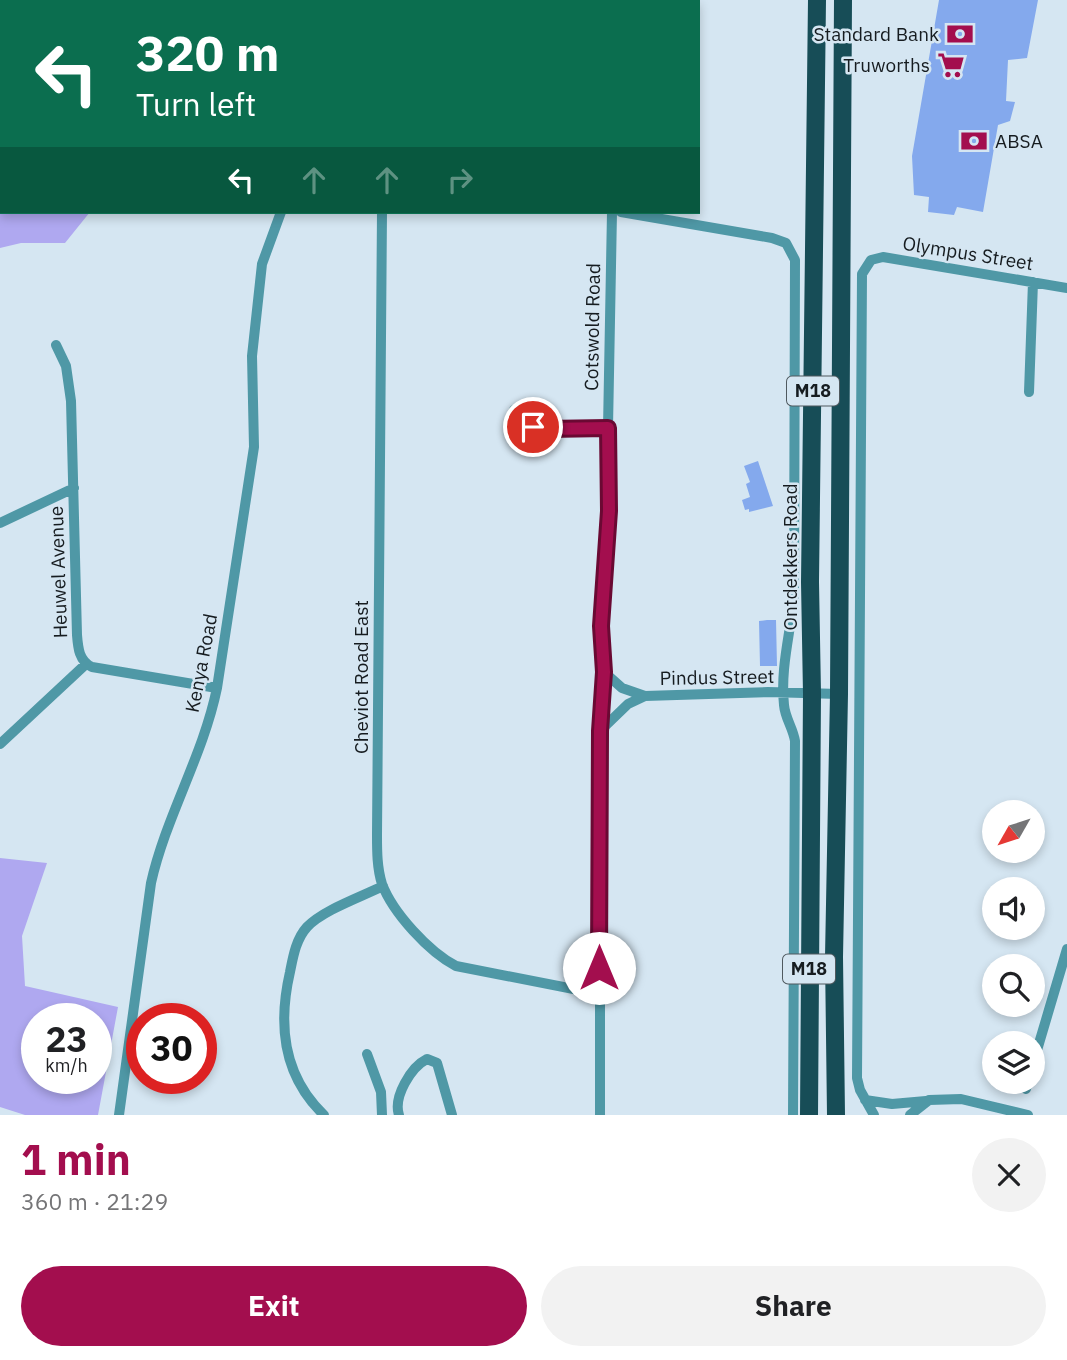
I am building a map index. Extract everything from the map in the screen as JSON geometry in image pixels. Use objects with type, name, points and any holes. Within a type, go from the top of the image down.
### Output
[{"type":"main road","name":"Ontdekkers Road","points":[[809,1115],[812,694],[810,582],[817,0]]},
{"type":"main road","name":"M18","points":[[836,1115],[834,957],[839,694],[842,0]]},
{"type":"street","name":"Kenya Road","points":[[119,1115],[151,883],[159,850],[208,723],[217,688],[254,447],[252,356],[262,264],[280,214]]},
{"type":"street","name":"Cheviot Road East","points":[[383,214],[377,835],[378,866],[383,886],[421,940],[439,957],[456,966],[599,994]]},
{"type":"street","name":"Cotswold Road","points":[[600,1115],[600,731],[604,672],[601,626],[609,511],[612,214]]},
{"type":"street","name":"Ontdekkers Road","points":[[633,214],[772,238],[786,243],[794,255],[794,595],[786,642],[783,692],[784,707],[793,730],[794,741],[793,1115]]},
{"type":"street","name":"Olympus Street","points":[[865,1100],[857,1078],[862,274],[871,260],[883,257],[1067,288]]},
{"type":"street","points":[[1029,392],[1033,282]]},
{"type":"street","name":"Heuwel Avenue","points":[[56,345],[66,366],[69,384],[78,647],[86,664]]},
{"type":"street","points":[[514,410],[533,427],[608,428]]},
{"type":"street","points":[[0,523],[74,488]]},
{"type":"street","points":[[0,744],[86,664],[217,688]]},
{"type":"street","name":"Pindus Street","points":[[604,672],[622,688],[645,696],[783,692],[839,694]]},
{"type":"street","points":[[600,731],[628,704],[645,696]]},
{"type":"street","points":[[324,1115],[314,1105],[290,1065],[284,1035],[283,1006],[294,952],[307,927],[320,917],[383,886]]},
{"type":"street","points":[[1043,1031],[1067,949]]},
{"type":"street","points":[[367,1054],[381,1093],[382,1115]]},
{"type":"street","points":[[399,1115],[398,1098],[417,1065],[427,1059],[437,1063],[452,1115]]},
{"type":"street","points":[[865,1100],[892,1104],[929,1100],[973,1101],[1028,1115]]},
{"type":"street","points":[[865,1100],[874,1115]]},
{"type":"street","points":[[910,1115],[929,1100]]},
{"type":"shaded area","points":[[0,214],[88,214],[65,243],[21,243],[0,248]]},
{"type":"shaded area","points":[[0,858],[47,863],[22,936],[25,986],[100,1003],[21,1003],[21,1094],[102,1094],[98,1115],[25,1115],[0,1107]]},
{"type":"shaded area","points":[[112,1006],[118,1007],[112,1039]]},
{"type":"building","points":[[939,0],[1038,0],[1027,58],[1008,60],[1006,101],[1015,102],[1010,121],[998,125],[983,212],[957,207],[954,215],[928,212],[929,197],[914,195],[912,156]]},
{"type":"building","points":[[758,461],[773,506],[749,512],[749,509],[745,510],[742,500],[750,497],[746,484],[750,482],[744,466]]},
{"type":"building","points":[[776,620],[777,666],[760,666],[759,621]]},
{"type":"place","name":"Standard Bank","points":[[960,34]]},
{"type":"place","name":"Truworths","points":[[951,65]]},
{"type":"place","name":"ABSA","points":[[974,141]]},
{"type":"route","points":[[533,427],[608,428],[609,511],[601,626],[604,672],[600,731],[599,968]]}]
